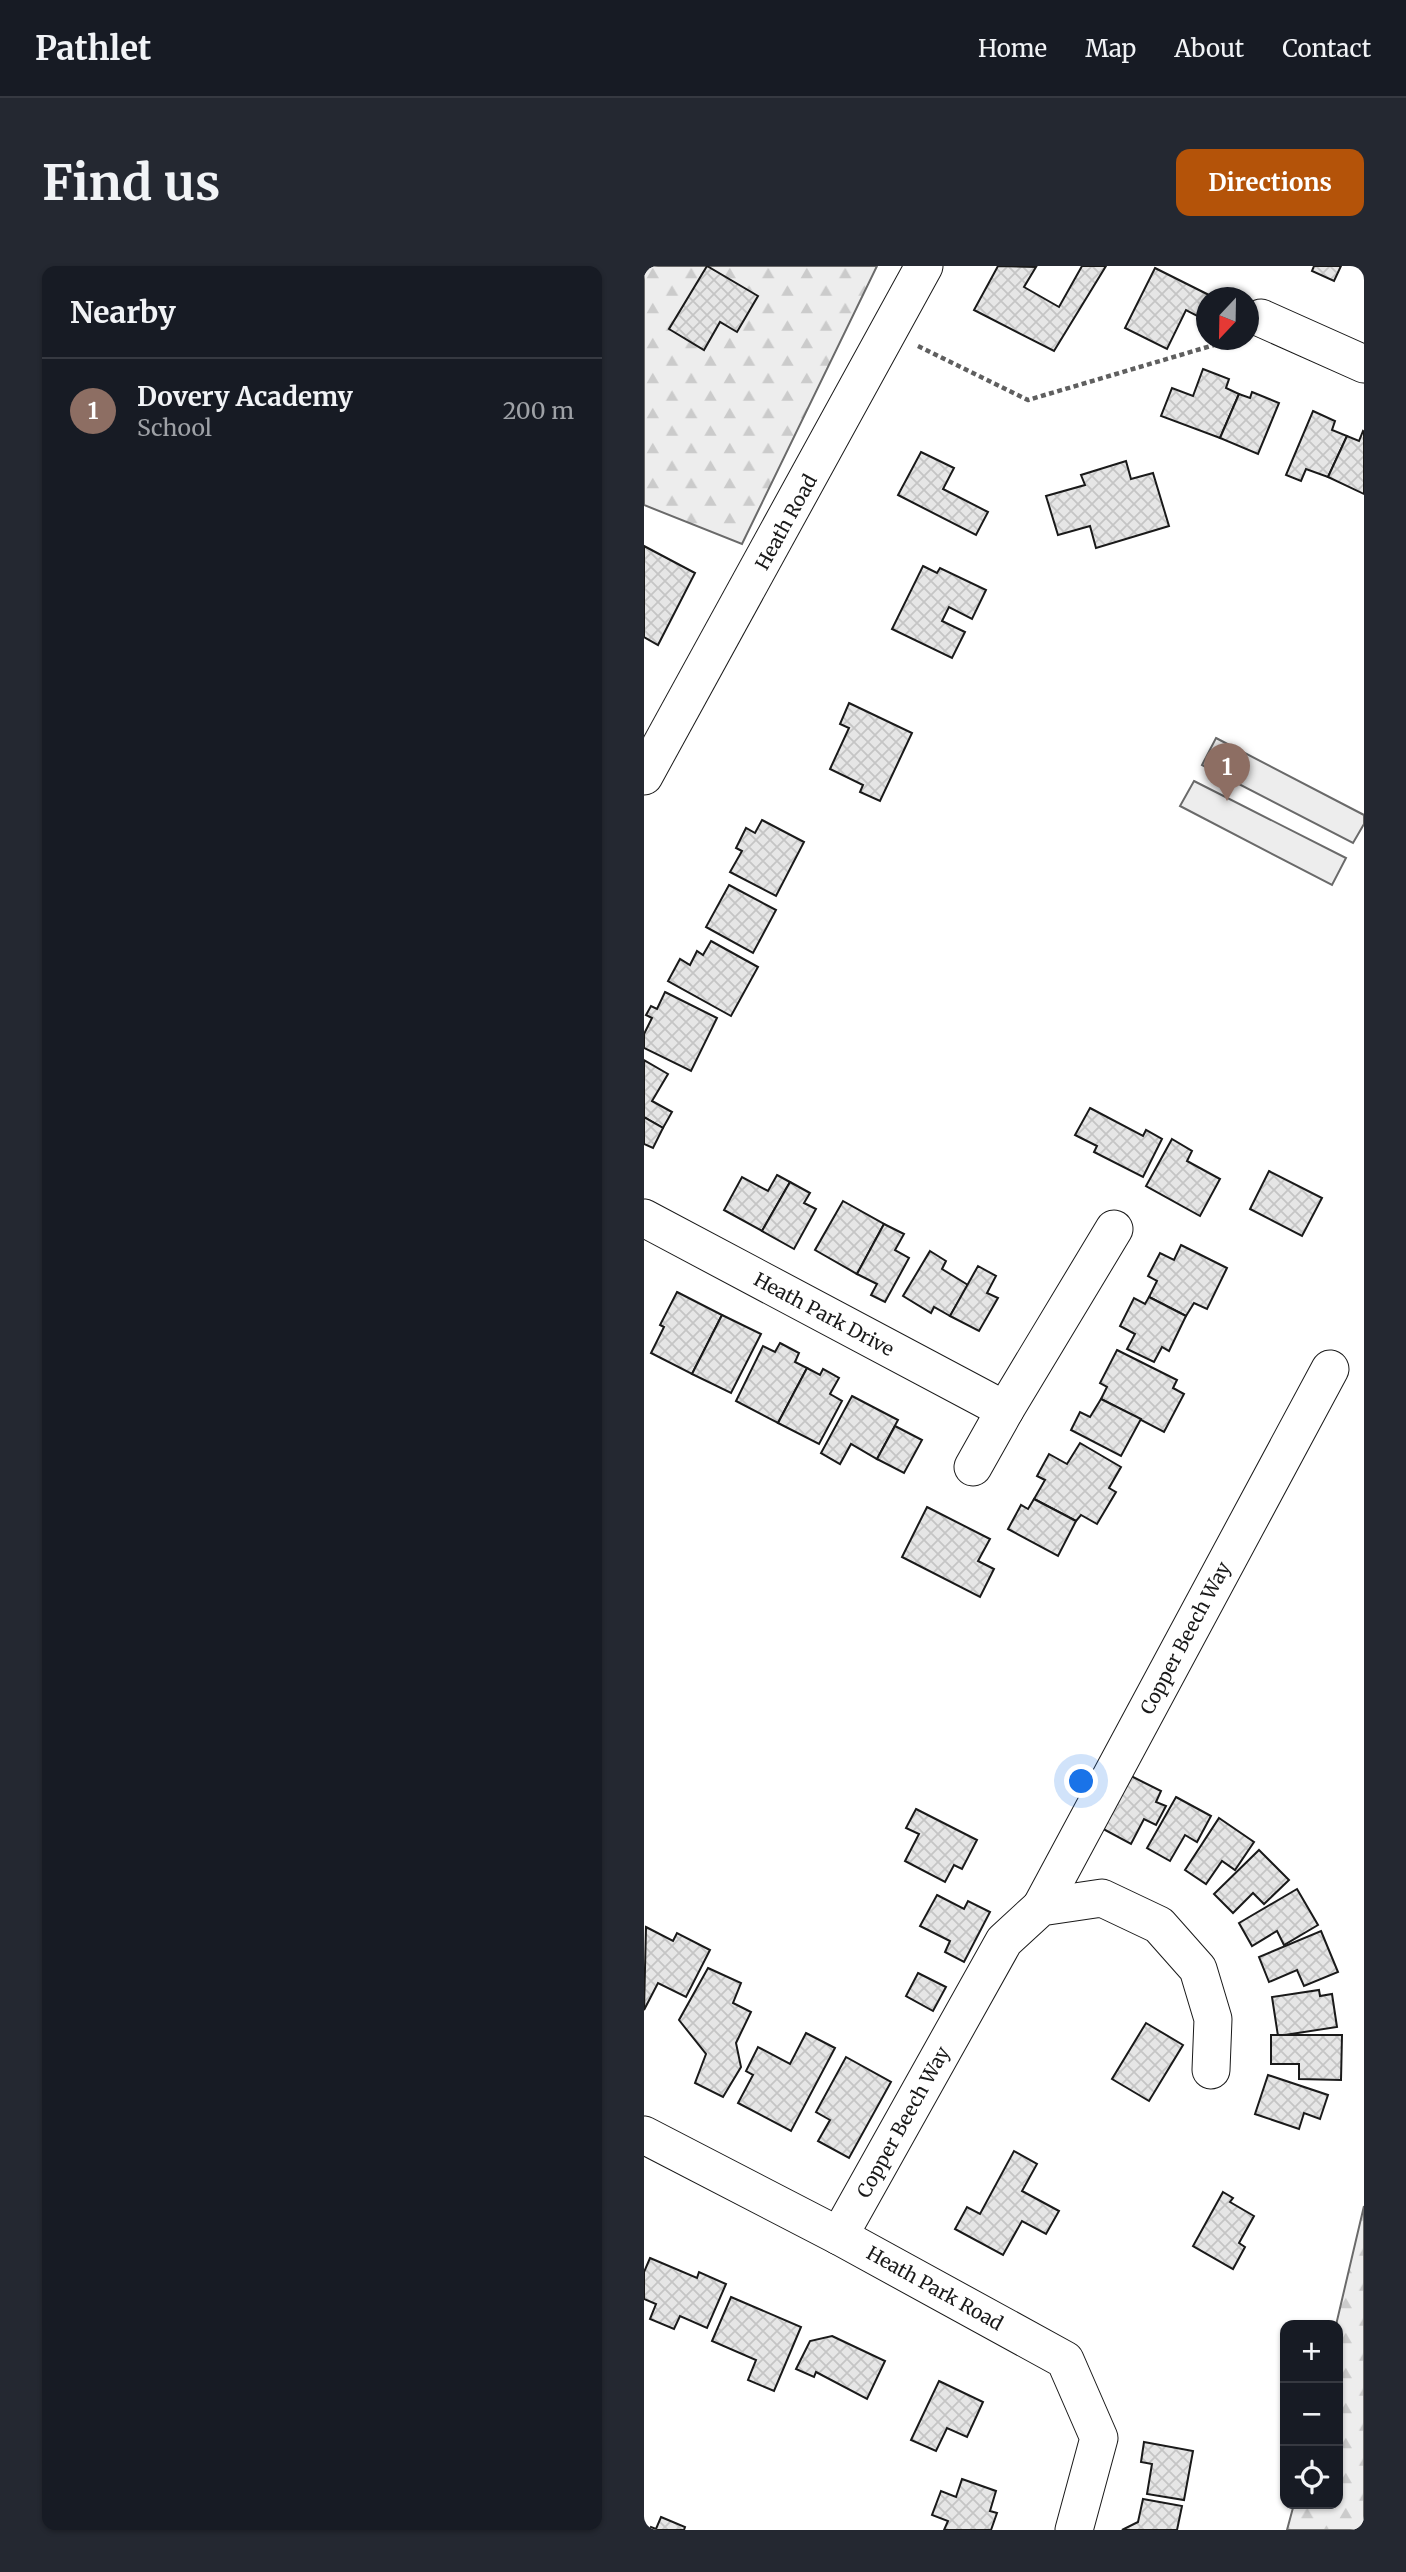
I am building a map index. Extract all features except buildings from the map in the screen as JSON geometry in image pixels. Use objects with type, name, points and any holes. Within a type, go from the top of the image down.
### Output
[{"type":"street","name":"Heath Road","points":[[644,776],[924,266]]},
{"type":"street","points":[[1261,318],[1364,364]]},
{"type":"street","name":"Heath Park Drive","points":[[644,1218],[1005,1410]]},
{"type":"street","points":[[973,1467],[1114,1229]]},
{"type":"street","name":"Copper Beech Way","points":[[839,2236],[1004,1941],[1041,1908],[1330,1369]]},
{"type":"street","points":[[1041,1908],[1102,1898],[1159,1925],[1198,1969],[1213,2019],[1211,2070]]},
{"type":"street","name":"Heath Park Road","points":[[644,2136],[839,2236],[1065,2360],[1099,2438],[1074,2530]]},
{"type":"path","points":[[890,332],[1028,400],[1197,350]]},
{"type":"green space","points":[[644,266],[877,266],[742,544],[644,505]]},
{"type":"green space","points":[[1364,2206],[1364,2530],[1287,2530],[1293,2509],[1343,2509],[1343,2320],[1337,2320]]},
{"type":"shaded area","points":[[1216,738],[1364,815],[1364,824],[1353,843],[1202,765]]},
{"type":"shaded area","points":[[1194,781],[1346,858],[1332,885],[1180,806]]},
{"type":"place","name":"Dovery Academy","points":[[1227,801]]}]
